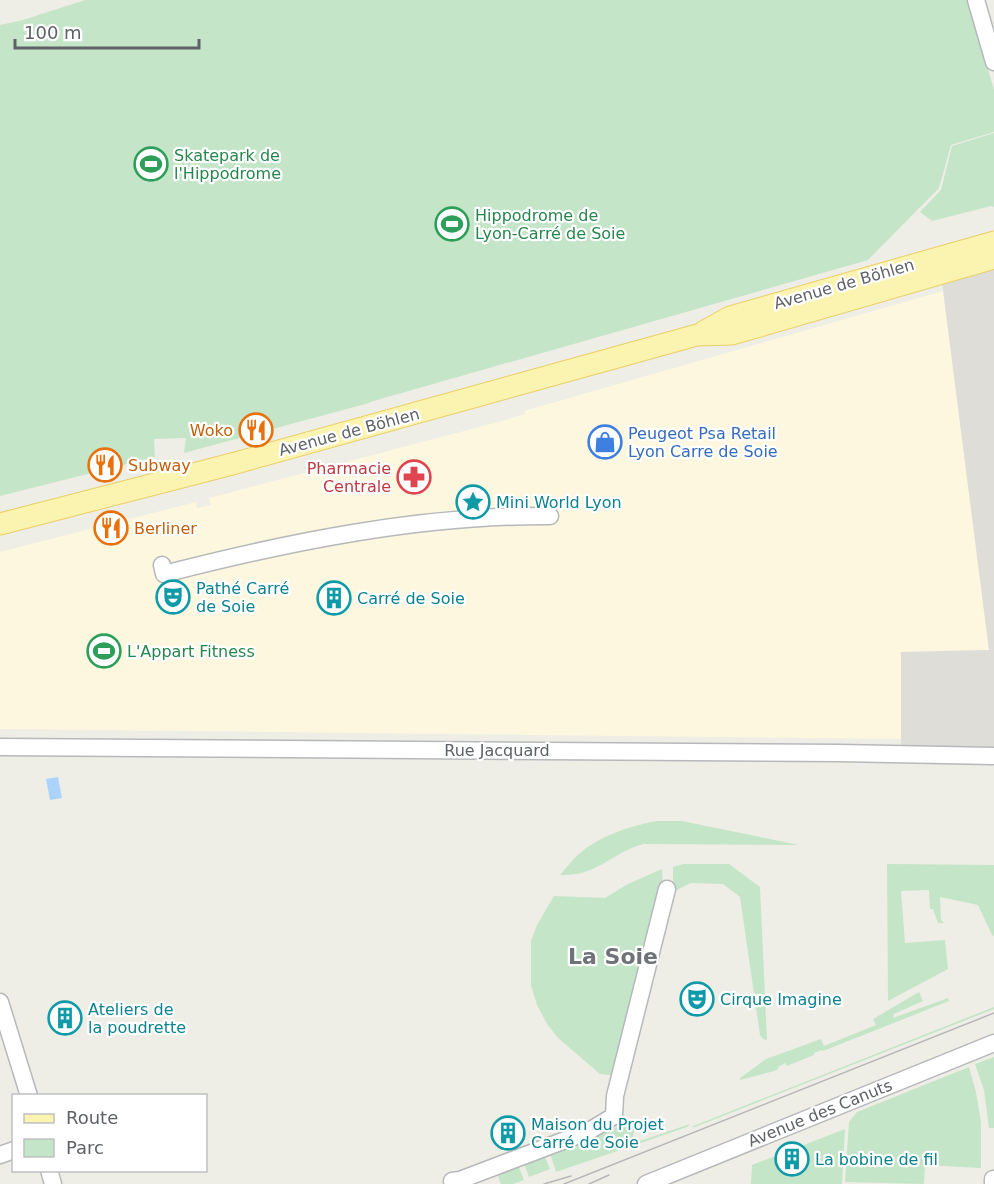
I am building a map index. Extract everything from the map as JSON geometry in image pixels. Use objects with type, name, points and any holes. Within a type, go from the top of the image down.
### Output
[{"type":"main road","name":"Avenue de Böhlen","points":[[0,524],[301,445],[697,335],[730,317],[994,242]]},
{"type":"main road","name":"Avenue de Böhlen","points":[[697,335],[732,334],[994,258]]},
{"type":"street","points":[[976,0],[994,62]]},
{"type":"street","points":[[162,565],[164,574],[252,553],[361,532],[493,516],[550,516]]},
{"type":"street","name":"Rue Jacquard","points":[[0,747],[994,756]]},
{"type":"street","points":[[452,1181],[460,1180],[589,1131],[614,1116],[615,1096],[667,889]]},
{"type":"street","points":[[0,1002],[29,1094]]},
{"type":"street","name":"Avenue des Canuts","points":[[646,1184],[994,1043]]},
{"type":"street","points":[[993,1179],[993,1184]]},
{"type":"shaded area","points":[[994,267],[994,748],[901,748],[901,652],[989,650],[942,282]]},
{"type":"shaded area","points":[[943,291],[989,650],[901,652],[901,739],[0,729],[0,552],[196,502],[197,508],[211,505],[209,498],[502,421],[525,414],[524,411]]},
{"type":"green space","name":"Hippodrome de Lyon-Carré de Soie","points":[[85,0],[968,0],[994,90],[994,132],[951,145],[939,188],[868,260],[369,403],[184,453],[186,438],[154,439],[155,457],[0,496],[0,25]]},
{"type":"green space","points":[[994,133],[994,207],[932,221],[920,212],[941,190],[952,146]]},
{"type":"green space","points":[[656,821],[682,821],[799,845],[644,844],[584,872],[560,875],[587,847],[625,829]]},
{"type":"green space","points":[[684,864],[729,864],[760,887],[767,1040],[760,1035],[740,897],[723,884],[691,883],[673,892],[673,867]]},
{"type":"green space","points":[[887,864],[994,865],[994,936],[978,905],[940,897],[941,920],[944,923],[938,923],[933,909],[930,909],[929,890],[901,891],[905,943],[945,940],[948,969],[888,1001]]},
{"type":"green space","points":[[662,869],[663,891],[626,1077],[600,1074],[558,1038],[537,1005],[531,985],[531,941],[537,925],[554,896],[605,898],[626,885]]},
{"type":"green space","points":[[919,992],[923,1001],[894,1014],[893,1018],[948,998],[949,1001],[814,1053],[814,1055],[787,1066],[785,1063],[774,1071],[740,1080],[766,1059],[821,1039],[824,1046],[876,1025],[873,1019]]},
{"type":"green space","points":[[994,1007],[994,1009],[691,1127]]},
{"type":"green space","points":[[994,1057],[994,1128],[989,1128],[984,1090],[975,1064]]},
{"type":"green space","points":[[969,1067],[981,1122],[981,1168],[925,1165],[924,1184],[845,1182],[849,1122],[857,1112]]},
{"type":"green space","points":[[637,1119],[631,1144],[690,1124],[687,1127],[556,1172],[550,1153]]},
{"type":"green space","points":[[845,1129],[842,1184],[751,1184],[752,1165]]},
{"type":"green space","points":[[544,1155],[550,1169],[529,1177],[524,1163]]},
{"type":"green space","points":[[518,1165],[524,1180],[513,1184],[501,1184],[497,1173]]},
{"type":"water","points":[[58,777],[62,798],[50,800],[46,779]]},
{"type":"tram line","points":[[564,1184],[994,1013]]},
{"type":"tram line","points":[[589,1184],[609,1175]]},
{"type":"tram line","points":[[544,1184],[571,1176]]},
{"type":"place","name":"Skatepark de l'Hippodrome","points":[[151,164]]},
{"type":"place","name":"Hippodrome de Lyon-Carré de Soie","points":[[452,224]]},
{"type":"place","name":"Woko","points":[[256,430]]},
{"type":"place","name":"Peugeot Psa Retail Lyon Carre de Soie","points":[[605,442]]},
{"type":"place","name":"Subway","points":[[105,465]]},
{"type":"place","name":"Pharmacie Centrale","points":[[414,477]]},
{"type":"place","name":"Mini World Lyon","points":[[473,502]]},
{"type":"place","name":"Berliner","points":[[111,528]]},
{"type":"place","name":"Pathé Carré de Soie","points":[[173,597]]},
{"type":"place","name":"Carré de Soie","points":[[334,598]]},
{"type":"place","name":"L'Appart Fitness","points":[[104,651]]},
{"type":"place","name":"Cirque Imagine","points":[[697,999]]},
{"type":"place","name":"Ateliers de la poudrette","points":[[65,1018]]},
{"type":"place","name":"Maison du Projet Carré de Soie","points":[[508,1133]]},
{"type":"place","name":"La bobine de fil","points":[[792,1159]]},
{"type":"district","name":"La Soie","points":[[613,956]]}]
